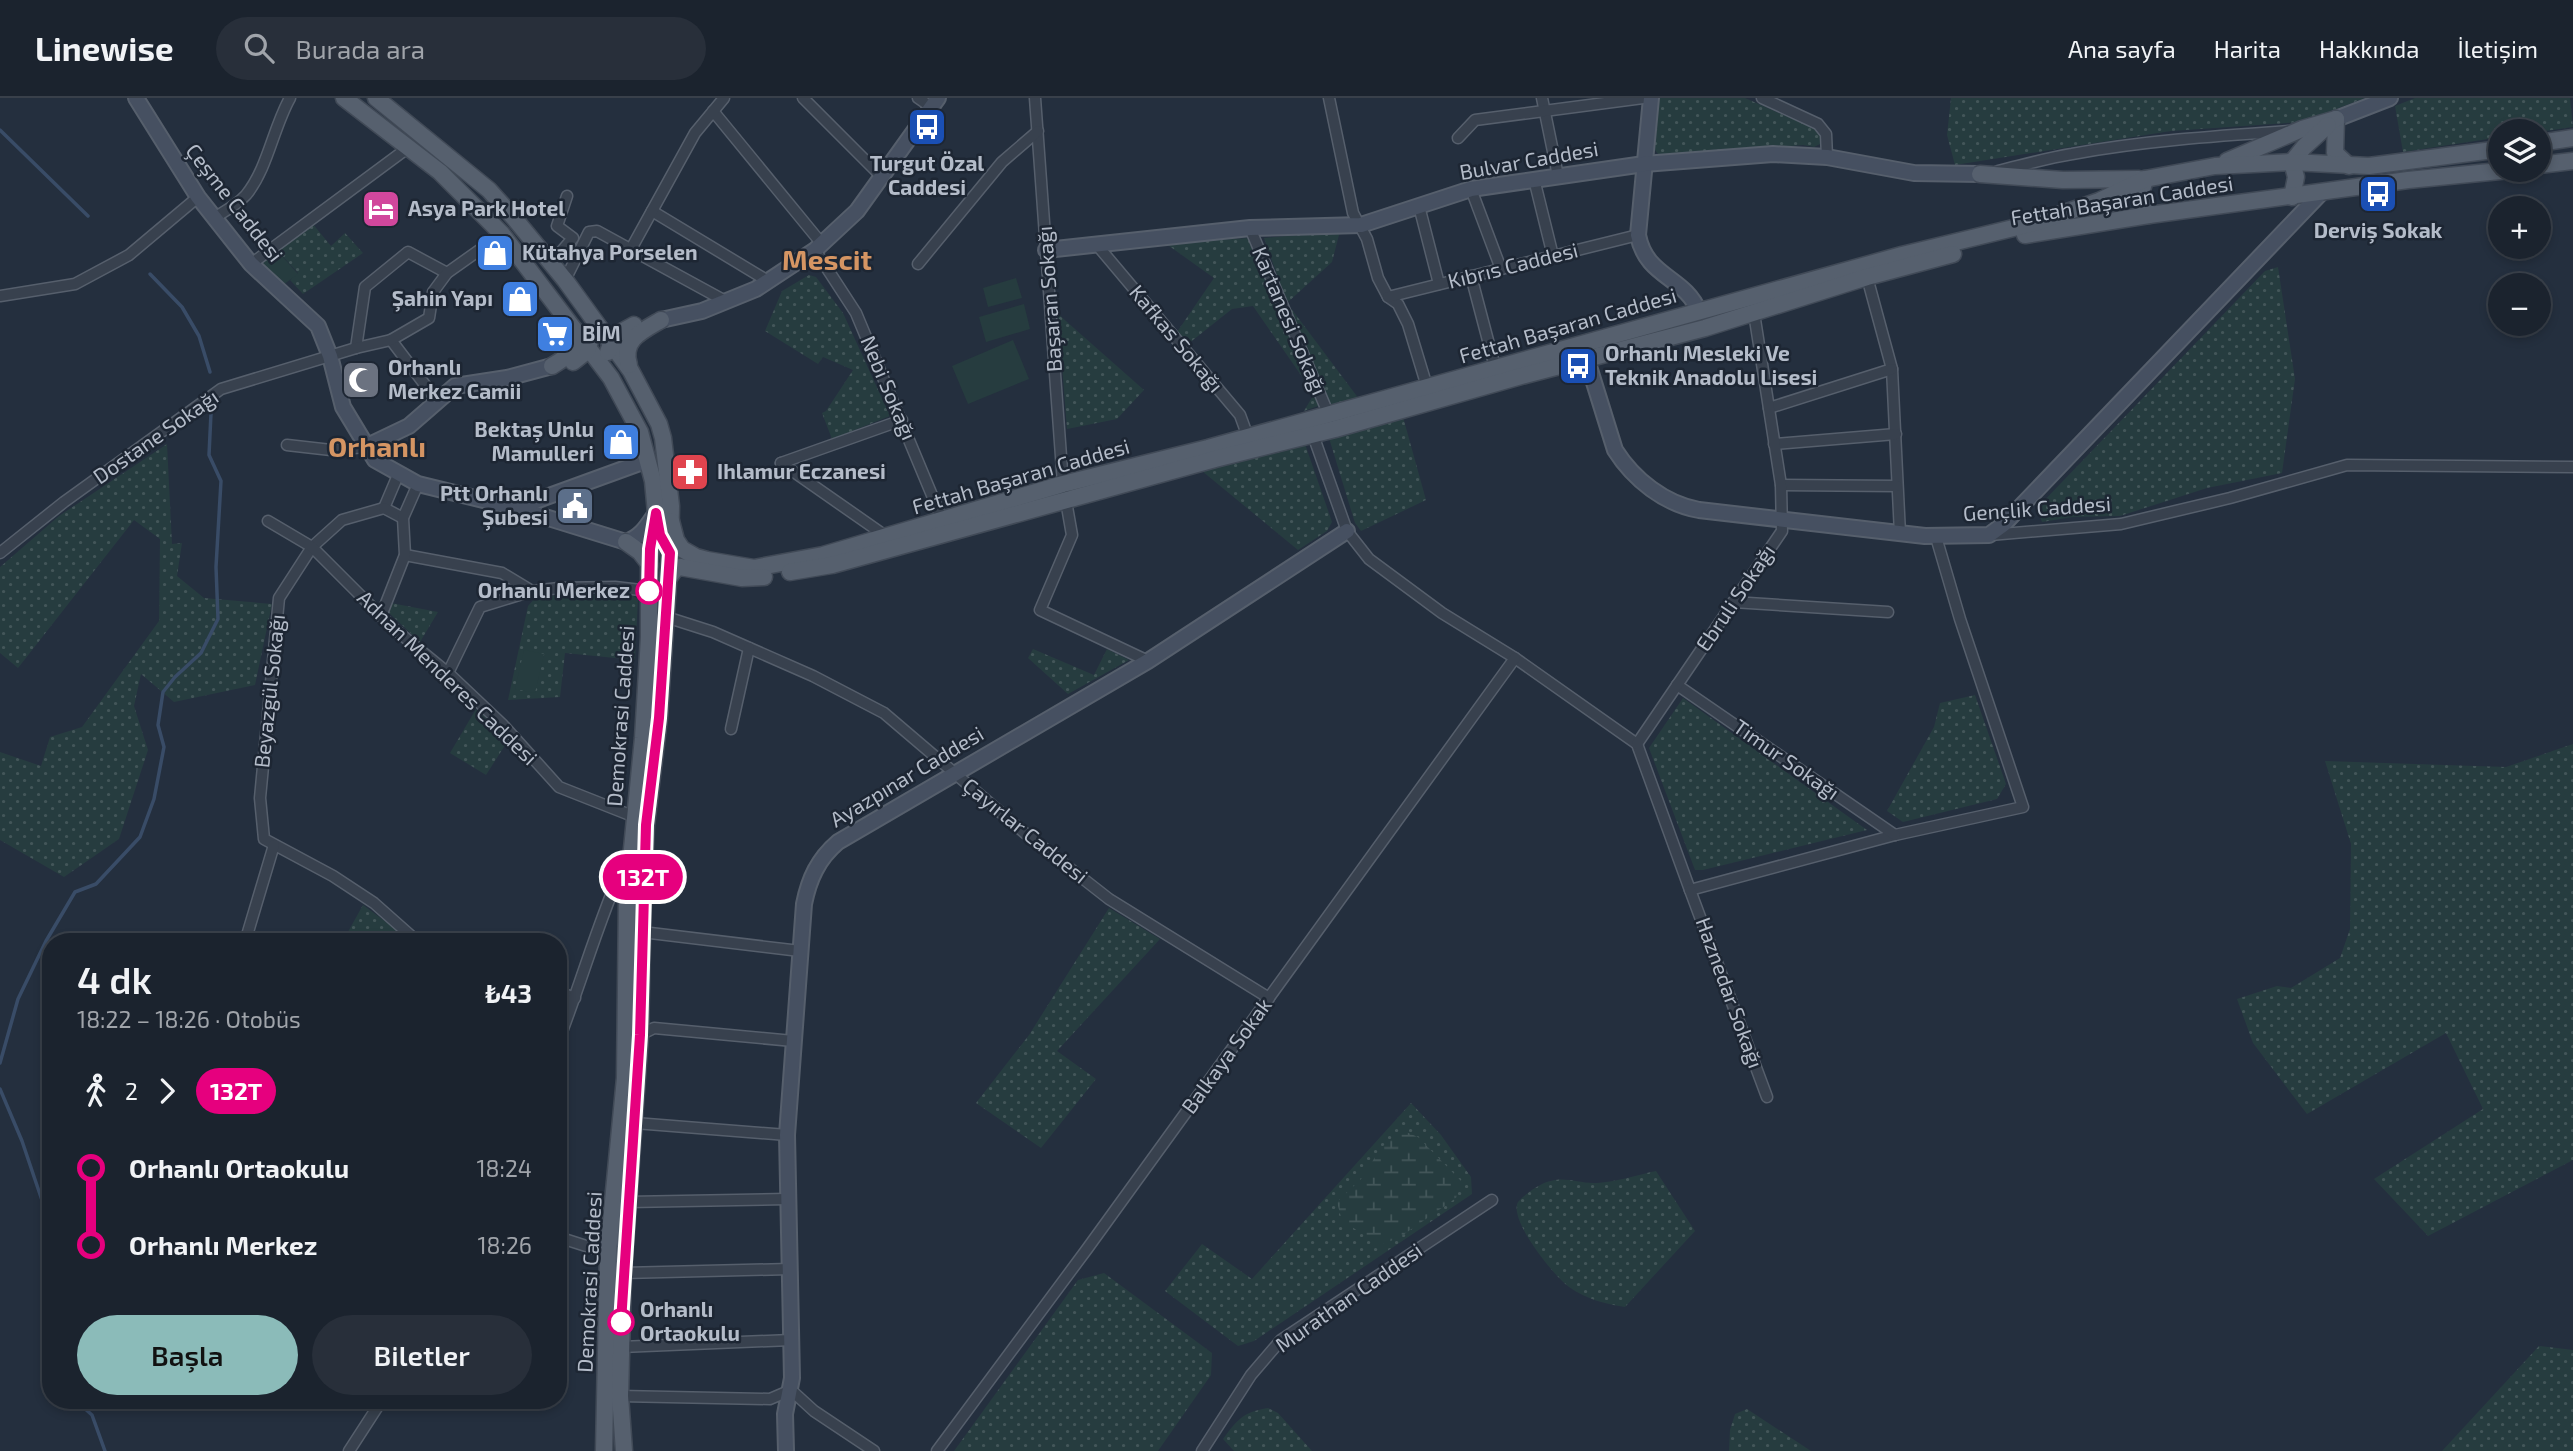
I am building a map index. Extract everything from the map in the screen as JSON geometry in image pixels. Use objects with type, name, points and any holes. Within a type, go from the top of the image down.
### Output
[{"type":"main road","name":"Demokrasi Caddesi","points":[[376,98],[489,190],[565,280],[631,371],[659,424],[663,438],[664,517],[649,564],[643,738],[630,851],[625,976],[625,1078],[608,1253],[604,1451]]},
{"type":"main road","name":"Demokrasi Caddesi","points":[[345,99],[458,188],[502,234],[589,347],[608,374],[640,432],[664,517]]},
{"type":"main road","points":[[2215,166],[2336,119]]},
{"type":"main road","points":[[2292,197],[2296,177],[2292,162],[2310,141],[2336,119]]},
{"type":"main road","points":[[2336,119],[2336,153],[2349,166]]},
{"type":"main road","points":[[2551,141],[2573,138]]},
{"type":"main road","name":"Fettah Başaran Caddesi","points":[[1065,492],[1313,435],[1429,394],[1495,367],[1902,255],[2038,222],[2081,207],[2145,179],[2215,166],[2292,162],[2369,166],[2488,151]]},
{"type":"main road","points":[[2551,164],[2573,161]]},
{"type":"main road","name":"Fettah Başaran Caddesi","points":[[670,553],[693,569],[742,578],[832,565],[946,527],[1328,413],[1587,360],[1754,313],[1867,277],[2032,233],[2408,180],[2488,172]]},
{"type":"main road","points":[[1980,174],[2075,179],[2145,179],[2140,198],[2149,215]]},
{"type":"main road","points":[[2075,179],[2081,207],[2081,226]]},
{"type":"main road","points":[[573,362],[581,358],[589,347],[591,331],[586,309]]},
{"type":"main road","points":[[552,366],[568,357],[574,348],[574,333],[567,319]]},
{"type":"main road","points":[[597,324],[611,329],[661,320]]},
{"type":"main road","points":[[631,371],[626,357],[629,343],[636,335],[661,320]]},
{"type":"main road","points":[[608,374],[611,342],[618,333],[634,325]]},
{"type":"main road","points":[[552,366],[589,362],[608,374]]},
{"type":"main road","points":[[664,517],[660,535],[670,553]]},
{"type":"main road","name":"Fettah Başaran Caddesi","points":[[664,517],[676,540],[688,554],[754,568],[823,555],[887,537],[946,527]]},
{"type":"main road","points":[[626,542],[640,552],[649,564],[667,598]]},
{"type":"main road","name":"Demokrasi Caddesi","points":[[624,1451],[620,1396],[623,1273],[640,1035],[646,825],[659,718],[670,553]]},
{"type":"main road","points":[[668,579],[676,568],[693,569]]},
{"type":"street","name":"Çeşme Caddesi","points":[[136,98],[214,218],[251,264],[318,326],[330,356],[343,407],[374,460],[418,484],[516,508],[626,542]]},
{"type":"street","points":[[214,218],[236,204],[247,193],[259,172],[290,98]]},
{"type":"street","points":[[631,248],[695,133],[724,98]]},
{"type":"street","points":[[803,98],[881,176]]},
{"type":"street","points":[[661,320],[702,311],[727,302],[768,281],[818,247],[857,211],[935,102],[918,98]]},
{"type":"street","name":"Başaran Sokağı","points":[[1035,98],[1065,492],[1072,536],[1040,610],[1148,661]]},
{"type":"street","points":[[1329,98],[1353,214],[1361,225],[1378,278],[1388,296],[1398,304],[1408,324],[1429,394]]},
{"type":"street","points":[[1542,98],[1558,176]]},
{"type":"street","points":[[1458,138],[1475,120],[1643,98]]},
{"type":"street","points":[[1651,98],[1638,235],[1645,259],[1691,296],[1699,312]]},
{"type":"street","points":[[1762,98],[1783,103],[1818,124],[1826,134],[1828,157]]},
{"type":"street","points":[[2336,119],[2390,98]]},
{"type":"street","name":"Nebi Sokağı","points":[[713,111],[818,247],[856,313],[946,527]]},
{"type":"street","points":[[1980,174],[2071,154],[2130,145],[2302,130]]},
{"type":"street","points":[[918,264],[1002,162],[1038,131]]},
{"type":"street","points":[[251,264],[408,147]]},
{"type":"street","name":"Bulvar Caddesi","points":[[1046,250],[1250,228],[1361,225],[1471,189],[1644,164],[1773,154],[1828,157],[1914,173],[1980,174]]},
{"type":"street","points":[[1534,179],[1553,256]]},
{"type":"street","points":[[1471,189],[1501,269]]},
{"type":"street","points":[[1989,535],[2004,524],[2321,193]]},
{"type":"street","points":[[544,257],[553,261],[573,238],[557,226],[567,196]]},
{"type":"street","points":[[0,296],[75,284],[129,255],[198,197]]},
{"type":"street","points":[[1419,206],[1439,284]]},
{"type":"street","points":[[652,211],[768,281]]},
{"type":"street","name":"Kartanesi Sokağı","points":[[1250,228],[1328,413]]},
{"type":"street","points":[[565,280],[589,232],[597,231],[727,302]]},
{"type":"street","points":[[356,348],[365,287],[408,252],[447,273],[502,234]]},
{"type":"street","name":"Kıbrıs Caddesi","points":[[1388,296],[1638,235]]},
{"type":"street","name":"Kafkas Sokağı","points":[[1097,244],[1240,415],[1248,437]]},
{"type":"street","name":"Dostane Sokağı","points":[[0,553],[64,502],[221,389],[391,340],[429,318],[433,292],[447,273]]},
{"type":"street","points":[[1471,276],[1495,367]]},
{"type":"street","points":[[1867,277],[1892,369],[1900,534]]},
{"type":"street","name":"Ebruli Sokağı","points":[[1637,744],[1782,531],[1781,485],[1754,313]]},
{"type":"street","points":[[391,340],[438,402]]},
{"type":"street","name":"Gençlik Caddesi","points":[[1587,360],[1615,450],[1644,483],[1674,503],[1686,508],[1900,534],[1936,537],[1989,535],[2121,524],[2230,498],[2347,465],[2573,467]]},
{"type":"street","points":[[287,445],[331,450],[365,447],[409,426],[455,386],[507,378],[552,366]]},
{"type":"street","points":[[1769,408],[1892,369]]},
{"type":"street","points":[[887,537],[781,463],[902,420]]},
{"type":"street","points":[[1774,444],[1896,434]]},
{"type":"street","points":[[1313,435],[1348,531],[1368,559],[1442,613],[1515,658],[1637,744]]},
{"type":"street","points":[[516,508],[648,460]]},
{"type":"street","points":[[398,475],[384,508],[403,518]]},
{"type":"street","points":[[381,616],[405,555],[403,518],[418,484]]},
{"type":"street","points":[[1781,485],[1897,486]]},
{"type":"street","points":[[542,497],[538,509],[545,518]]},
{"type":"street","name":"Beyazgül Sokağı","points":[[269,842],[260,798],[279,598],[313,547],[342,520],[384,508]]},
{"type":"street","points":[[626,542],[636,539],[664,517]]},
{"type":"street","name":"Adnan Menderes Caddesi","points":[[268,521],[313,547],[381,616],[448,673],[503,725],[559,787],[635,817]]},
{"type":"street","name":"Ayazpınar Caddesi","points":[[786,1451],[785,1414],[791,1390],[787,1135],[793,1041],[804,904],[810,880],[828,850],[1148,661],[1348,531]]},
{"type":"street","points":[[1690,890],[1895,835],[2023,807],[1960,620],[1936,537]]},
{"type":"street","points":[[405,555],[502,573],[532,591]]},
{"type":"street","points":[[448,673],[480,607],[532,591],[559,588],[615,587],[649,591]]},
{"type":"street","points":[[1733,602],[1888,612]]},
{"type":"street","name":"Çayırlar Caddesi","points":[[666,617],[713,632],[813,676],[884,713],[1026,834],[1109,899],[1269,998]]},
{"type":"street","points":[[731,729],[749,648]]},
{"type":"street","name":"Balkaya Sokak","points":[[937,1451],[1515,658]]},
{"type":"street","name":"Timur Sokağı","points":[[1677,685],[1895,835]]},
{"type":"street","name":"Haznedar Sokağı","points":[[1637,744],[1768,1097]]},
{"type":"street","points":[[247,933],[269,842],[333,876],[374,903],[408,933]]},
{"type":"street","points":[[567,1019],[609,897],[630,851]]},
{"type":"street","points":[[642,932],[800,951]]},
{"type":"street","points":[[567,995],[575,998]]},
{"type":"street","points":[[640,1035],[654,1028],[793,1041]]},
{"type":"street","points":[[635,1123],[787,1135]]},
{"type":"street","points":[[628,1202],[787,1199]]},
{"type":"street","name":"Murathan Caddesi","points":[[1202,1451],[1251,1375],[1282,1340],[1492,1200]]},
{"type":"street","points":[[567,1240],[608,1253]]},
{"type":"street","points":[[623,1273],[790,1269]]},
{"type":"street","points":[[621,1347],[791,1340]]},
{"type":"street","points":[[620,1396],[770,1399],[791,1390],[814,1411],[874,1451]]},
{"type":"street","points":[[353,1450],[377,1409]]},
{"type":"green space","points":[[1659,98],[1745,98],[1813,128],[1820,133],[1820,144],[1814,147],[1803,145],[1660,156],[1654,149]]},
{"type":"green space","points":[[1951,98],[2365,98],[2302,122],[2171,131],[1955,165],[1947,135]]},
{"type":"green space","points":[[2415,98],[2570,98],[2573,127],[2551,130],[2551,119],[2488,119],[2488,139],[2403,152],[2395,106]]},
{"type":"green space","points":[[312,223],[331,246],[345,233],[363,253],[303,294],[290,280],[298,273],[277,250]]},
{"type":"green space","points":[[1340,231],[1332,262],[1287,303],[1264,238]]},
{"type":"green space","points":[[1250,238],[1321,405],[1304,411],[1314,394],[1253,306],[1232,309],[1188,344],[1177,332],[1214,278],[1165,243]]},
{"type":"green space","points":[[275,248],[298,274],[283,285],[258,262]]},
{"type":"green space","points":[[2278,267],[2295,379],[2282,473],[2207,488],[2120,516],[2073,517],[2042,522],[2037,508],[2265,271]]},
{"type":"green space","points":[[809,275],[816,277],[843,313],[890,416],[832,439],[822,413],[853,370],[823,357],[818,364],[765,331],[782,291]]},
{"type":"green space","points":[[1016,278],[1022,298],[988,307],[983,288]]},
{"type":"green space","points":[[1287,303],[1359,399],[1331,405]]},
{"type":"green space","points":[[1024,304],[1030,329],[986,342],[979,317]]},
{"type":"green space","points":[[1058,314],[1144,390],[1117,419],[1067,429]]},
{"type":"green space","points":[[1013,340],[1029,379],[968,404],[952,366]]},
{"type":"green space","points":[[1403,417],[1426,500],[1361,531],[1355,523],[1329,438]]},
{"type":"green space","points":[[167,444],[172,544],[182,543],[177,576],[204,598],[272,604],[255,685],[174,702],[141,674],[134,706],[148,750],[119,839],[64,877],[0,840],[0,752],[41,766],[50,737],[82,727],[159,621],[160,539],[134,520],[18,668],[0,653],[0,567],[59,516]]},
{"type":"green space","points":[[1305,444],[1332,522],[1327,531],[1298,550],[1202,471]]},
{"type":"green space","points":[[630,594],[638,599],[635,660],[565,653],[560,697],[508,700],[528,606],[537,596]]},
{"type":"green space","points":[[391,603],[438,612],[420,642],[388,612]]},
{"type":"green space","points":[[1033,649],[1094,675],[1107,649],[1129,660],[1068,694],[1028,658]]},
{"type":"green space","points":[[524,650],[544,654],[535,693],[515,689]]},
{"type":"green space","points":[[1975,695],[2006,784],[1997,799],[1903,822],[1887,811],[1934,727],[1940,703]]},
{"type":"green space","points":[[1683,698],[1867,830],[1695,870],[1649,748]]},
{"type":"green space","points":[[476,709],[509,739],[486,775],[450,753]]},
{"type":"green space","points":[[2573,744],[2573,1160],[2428,1236],[2374,1179],[2483,1109],[2446,1033],[2307,1114],[2253,1043],[2237,999],[2277,986],[2291,988],[2340,958],[2350,929],[2351,844],[2325,761],[2506,767]]},
{"type":"green space","points":[[363,905],[401,933],[347,933]]},
{"type":"green space","points":[[1109,908],[1160,939],[1057,1051],[1096,1079],[1041,1148],[976,1103],[1029,1035]]},
{"type":"green space","points":[[1411,1103],[1441,1135],[1471,1177],[1472,1194],[1254,1341],[1238,1346],[1165,1291],[1202,1244],[1252,1279]]},
{"type":"green space","points":[[1401,1130],[1418,1137],[1461,1181],[1456,1198],[1400,1237],[1381,1245],[1342,1221],[1337,1202],[1361,1179],[1381,1148]]},
{"type":"green space","points":[[1656,1171],[1695,1231],[1625,1307],[1582,1295],[1569,1287],[1534,1248],[1520,1221],[1518,1202],[1531,1191],[1552,1181],[1604,1182]]},
{"type":"green space","points":[[1104,1273],[1212,1353],[1211,1375],[1158,1451],[954,1451],[1078,1280]]},
{"type":"green space","points":[[2539,1346],[2573,1350],[2573,1451],[2442,1451]]},
{"type":"green space","points":[[1268,1408],[1278,1413],[1312,1451],[1234,1451],[1223,1439],[1242,1417]]},
{"type":"green space","points":[[1747,1409],[1811,1451],[1729,1451],[1730,1430],[1735,1414]]},
{"type":"waterway","points":[[0,130],[88,216]]},
{"type":"waterway","points":[[150,274],[182,307],[199,336],[210,372]]},
{"type":"waterway","points":[[51,933],[75,892],[96,884],[140,837],[154,799],[164,747],[158,725],[163,692],[201,653],[218,619],[216,567],[221,481],[209,455],[211,413]]},
{"type":"waterway","points":[[0,1063],[18,999],[42,949]]},
{"type":"waterway","points":[[0,1089],[22,1141],[42,1200]]},
{"type":"waterway","points":[[85,1409],[92,1415],[105,1451]]},
{"type":"bus line","name":"132T","points":[[621,1322],[640,1035],[646,825],[659,718],[670,553],[660,535],[656,513],[650,549],[649,591]]},
{"type":"place","name":"Turgut Özal Caddesi","points":[[927,127]]},
{"type":"place","name":"Derviş Sokak","points":[[2378,194]]},
{"type":"place","name":"Asya Park Hotel","points":[[381,209]]},
{"type":"place","name":"Kütahya Porselen","points":[[495,253]]},
{"type":"place","name":"Şahin Yapı","points":[[520,299]]},
{"type":"place","name":"BİM","points":[[555,334]]},
{"type":"place","name":"Orhanlı Mesleki Ve Teknik Anadolu Lisesi","points":[[1578,366]]},
{"type":"place","name":"Orhanlı Merkez Camii","points":[[361,380]]},
{"type":"place","name":"Bektaş Unlu Mamulleri","points":[[621,442]]},
{"type":"place","name":"Ihlamur Eczanesi","points":[[690,472]]},
{"type":"place","name":"Ptt Orhanlı Şubesi","points":[[575,506]]},
{"type":"place","name":"Orhanlı Merkez","points":[[649,591]]},
{"type":"place","name":"Orhanlı Ortaokulu","points":[[621,1322]]},
{"type":"district","name":"Mescit","points":[[827,260]]},
{"type":"district","name":"Orhanlı","points":[[377,447]]}]
